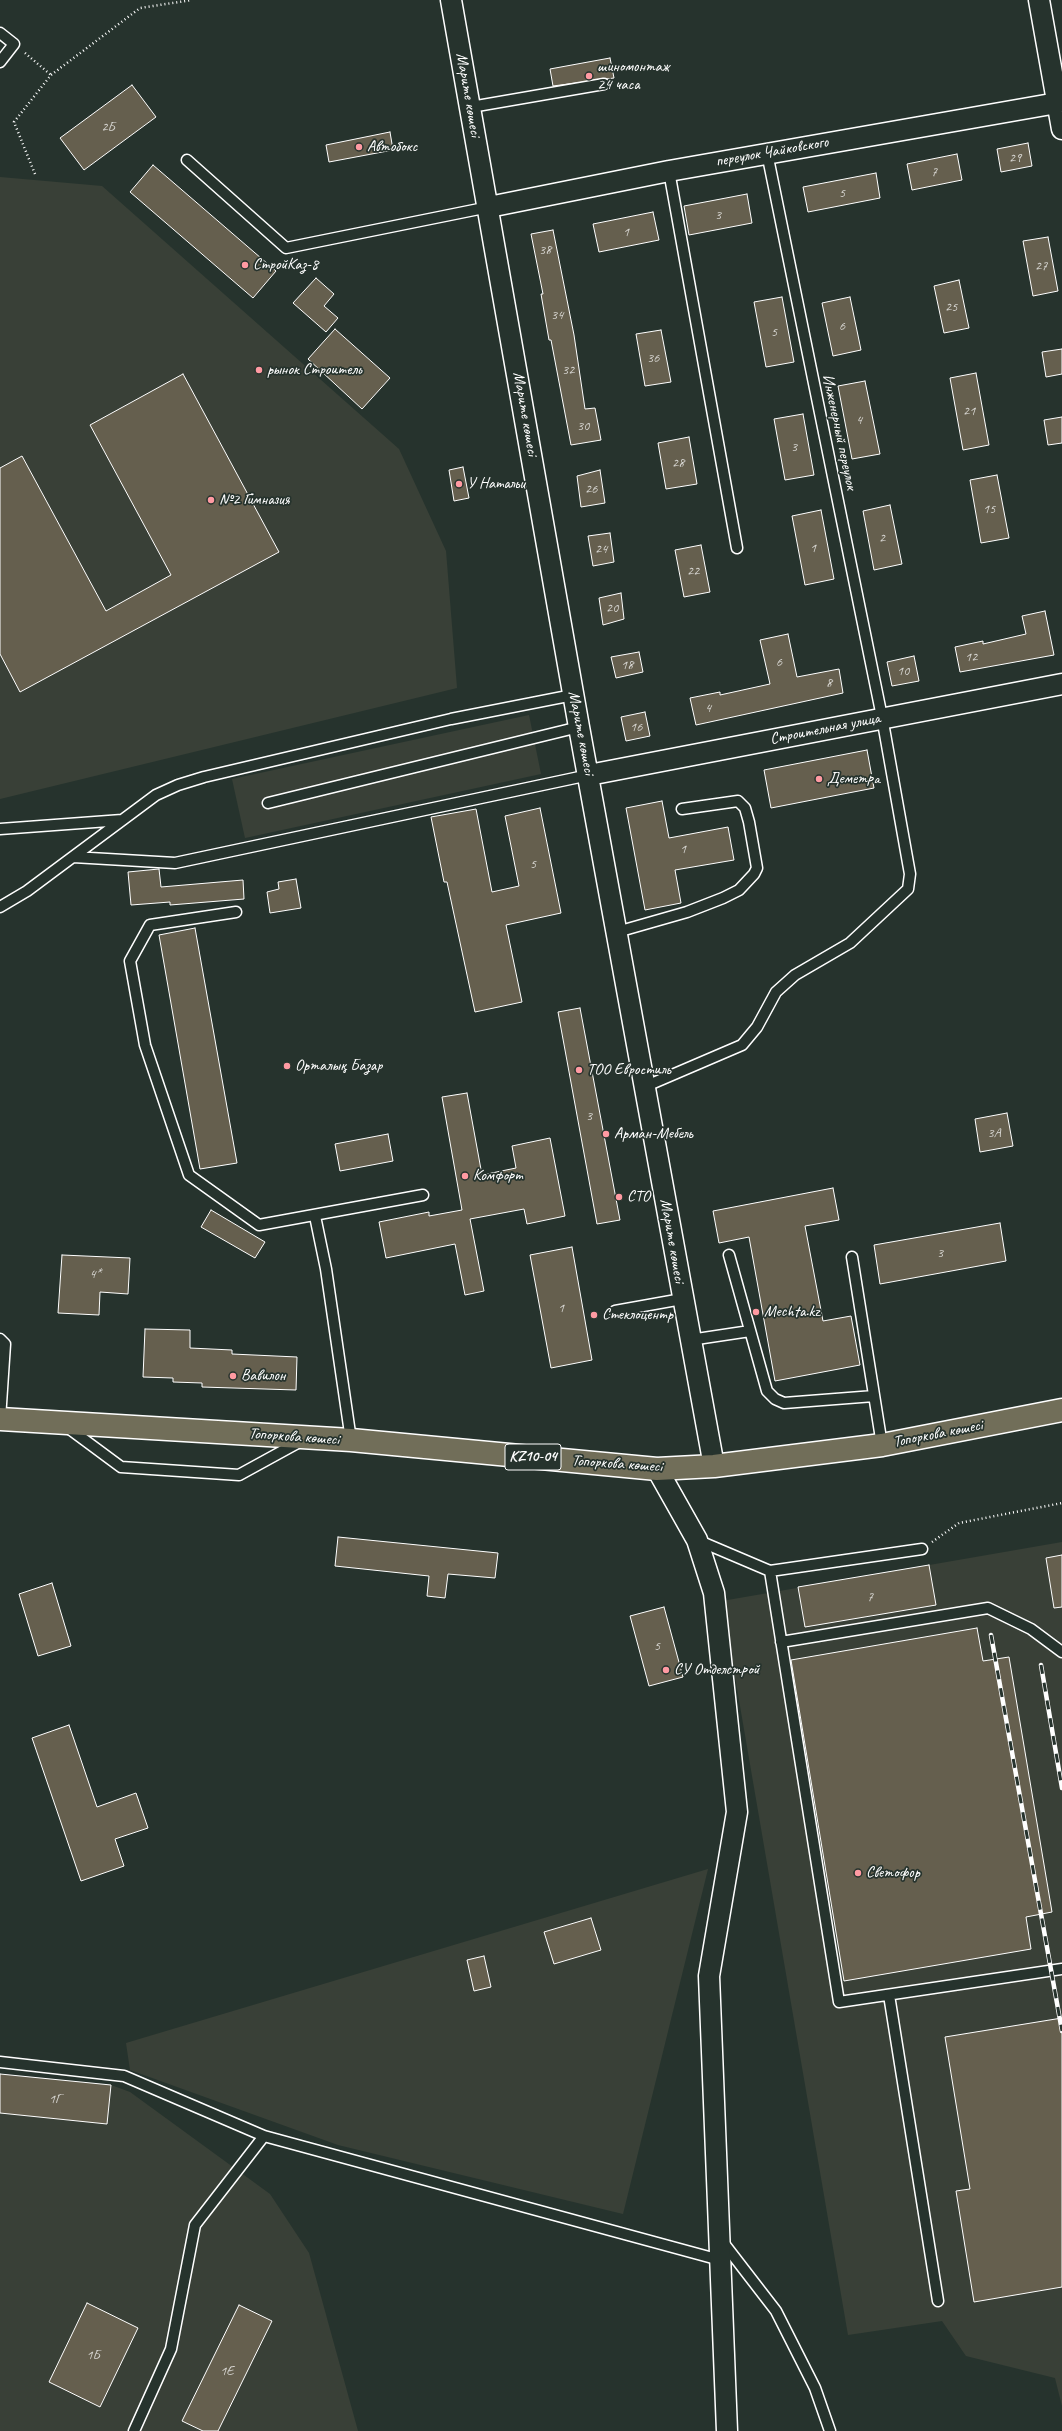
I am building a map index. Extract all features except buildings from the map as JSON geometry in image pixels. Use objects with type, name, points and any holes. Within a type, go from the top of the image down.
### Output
[{"type":"highway","name":"Топоркова көшесі","points":[[0,1419],[351,1440],[657,1469],[714,1466],[882,1445],[1062,1410]]},
{"type":"street","name":"Марите көшесі","points":[[451,0],[489,207],[573,695],[589,775],[682,1299],[714,1466]]},
{"type":"street","points":[[1039,0],[1062,129]]},
{"type":"street","name":"переулок Чайковского","points":[[489,207],[668,171],[1057,103]]},
{"type":"street","name":"Строительная улица","points":[[589,775],[882,717],[1062,684]]},
{"type":"street","points":[[657,1469],[697,1540],[714,1593],[737,1812],[709,1976],[727,2431]]},
{"type":"lane","points":[[0,33],[14,44],[0,62]]},
{"type":"lane","points":[[471,107],[604,84]]},
{"type":"lane","name":"Инженерный переулок","points":[[644,1087],[742,1045],[757,1027],[776,992],[795,975],[850,943],[908,889],[910,874],[882,717],[767,153]]},
{"type":"lane","points":[[187,160],[286,248],[489,207]]},
{"type":"lane","points":[[668,171],[737,548]]},
{"type":"lane","points":[[0,907],[27,891],[156,795],[204,777],[451,720],[573,695]]},
{"type":"lane","points":[[268,803],[579,727]]},
{"type":"lane","points":[[73,857],[175,863],[589,775]]},
{"type":"lane","points":[[617,932],[687,912],[723,898],[739,890],[754,874],[757,868],[749,822],[745,808],[738,801],[682,809]]},
{"type":"lane","points":[[0,829],[122,820]]},
{"type":"lane","points":[[236,912],[150,925],[130,961],[145,1045],[189,1175],[259,1225],[423,1196]]},
{"type":"lane","points":[[315,1216],[326,1269],[351,1440]]},
{"type":"lane","points":[[729,1255],[767,1391],[775,1399],[784,1403],[874,1396]]},
{"type":"lane","points":[[852,1257],[882,1445]]},
{"type":"lane","points":[[615,1311],[682,1299]]},
{"type":"lane","points":[[690,1340],[750,1331]]},
{"type":"lane","points":[[0,1339],[5,1344],[0,1419]]},
{"type":"lane","points":[[60,1422],[121,1468],[239,1475],[307,1438]]},
{"type":"lane","points":[[697,1540],[770,1571],[922,1549]]},
{"type":"lane","points":[[770,1571],[839,2002],[1062,1969]]},
{"type":"lane","points":[[781,1642],[988,1608],[1031,1629],[1062,1652]]},
{"type":"lane","points":[[888,1994],[938,2301]]},
{"type":"lane","points":[[0,2062],[124,2076],[264,2136],[720,2260]]},
{"type":"lane","points":[[134,2431],[171,2349],[194,2225],[264,2136]]},
{"type":"lane","points":[[719,2238],[776,2311],[815,2388],[830,2431]]},
{"type":"path","points":[[35,174],[14,122],[51,75],[140,8],[192,0]]},
{"type":"path","points":[[14,44],[51,75]]},
{"type":"path","points":[[922,1549],[959,1523],[1062,1503]]},
{"type":"shaded area","name":"№2 Гимназия","points":[[0,177],[102,186],[399,449],[446,551],[457,688],[0,799]]},
{"type":"shaded area","points":[[529,715],[541,774],[245,838],[232,779]]},
{"type":"shaded area","points":[[1062,1542],[1062,2406],[1055,2378],[966,2356],[942,2321],[848,2335],[722,1601]]},
{"type":"shaded area","points":[[708,1869],[623,2214],[338,2145],[130,2070],[126,2043]]},
{"type":"shaded area","points":[[0,2074],[111,2085],[130,2092],[270,2194],[309,2253],[358,2431],[0,2431]]},
{"type":"railway","points":[[991,1635],[1062,2031]]},
{"type":"railway","points":[[1041,1665],[1062,1788]]},
{"type":"place","name":"шиномонтаж 24 часа","points":[[589,76]]},
{"type":"place","name":"Автобокс","points":[[359,147]]},
{"type":"place","name":"СтройКаз-8","points":[[245,265]]},
{"type":"place","name":"рынок Строитель","points":[[259,370]]},
{"type":"place","name":"У Натальи","points":[[459,484]]},
{"type":"place","name":"№2 Гимназия","points":[[211,500]]},
{"type":"place","name":"Деметра","points":[[819,779]]},
{"type":"place","name":"Орталық Базар","points":[[287,1066]]},
{"type":"place","name":"ТОО Евростиль","points":[[579,1070]]},
{"type":"place","name":"Арман-Мебель","points":[[606,1134]]},
{"type":"place","name":"Комфорт","points":[[465,1176]]},
{"type":"place","name":"СТО","points":[[619,1197]]},
{"type":"place","name":"Mechta.kz","points":[[756,1312]]},
{"type":"place","name":"Стеклоцентр","points":[[594,1315]]},
{"type":"place","name":"Вавилон","points":[[233,1376]]},
{"type":"place","name":"СУ Отделстрой","points":[[666,1670]]},
{"type":"place","name":"Светофор","points":[[858,1873]]}]
